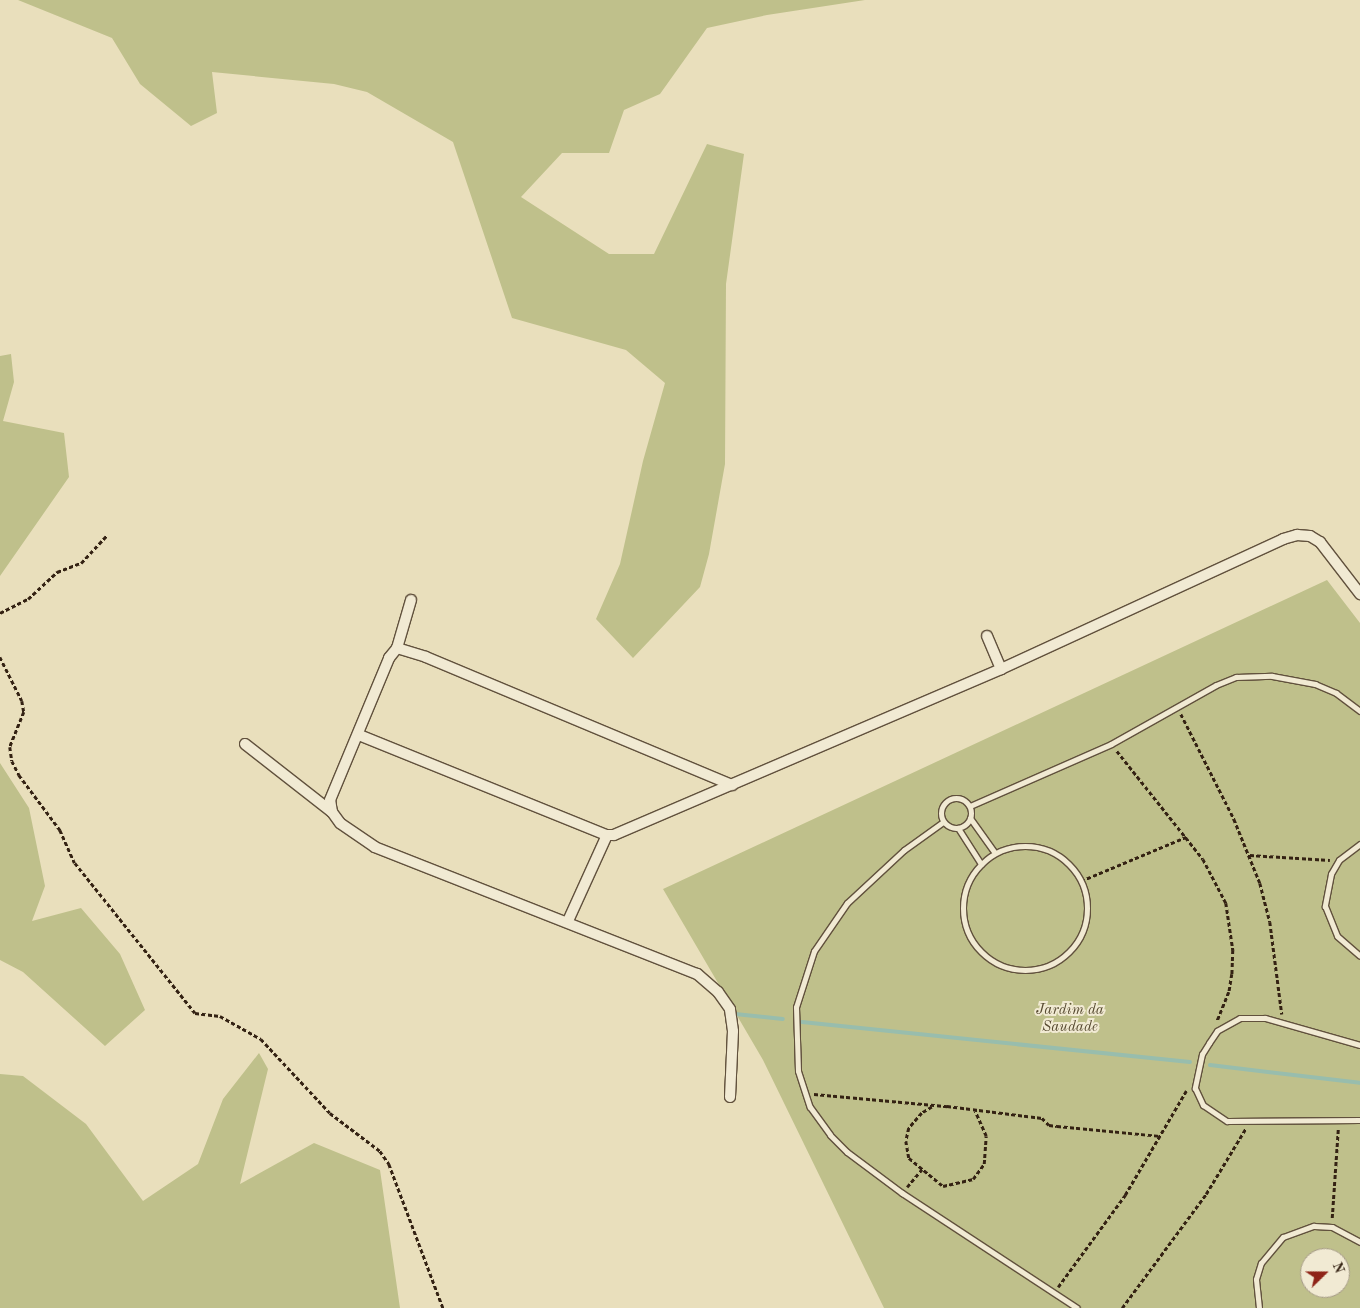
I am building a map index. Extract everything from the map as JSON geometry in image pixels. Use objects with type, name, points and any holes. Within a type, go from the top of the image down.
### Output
[{"type":"street","points":[[358,735],[607,835],[625,832],[1001,669],[1297,535],[1310,536],[1320,542],[1360,594]]},
{"type":"street","points":[[332,812],[330,800],[332,790],[358,735],[389,658],[396,648],[411,600]]},
{"type":"street","points":[[987,636],[1001,669]]},
{"type":"street","points":[[396,648],[426,657],[732,785]]},
{"type":"street","points":[[245,744],[332,812],[340,823],[375,847],[568,921],[696,974],[718,992],[730,1009],[733,1031],[730,1097]]},
{"type":"street","points":[[568,921],[607,835]]},
{"type":"lane","points":[[970,806],[1111,744],[1216,685],[1252,676],[1292,678],[1315,684],[1336,693],[1360,711]]},
{"type":"lane","points":[[943,822],[941,809],[948,799],[960,798],[970,806]]},
{"type":"lane","points":[[970,806],[970,818],[995,853]]},
{"type":"lane","points":[[958,828],[970,818]]},
{"type":"lane","points":[[943,822],[958,828],[981,864]]},
{"type":"lane","points":[[943,822],[904,850],[847,903],[814,952],[804,977],[794,1028],[798,1070],[804,1092],[830,1135],[902,1193],[1055,1291],[1077,1308]]},
{"type":"lane","points":[[1360,844],[1339,860],[1326,890],[1325,906],[1337,936],[1360,956]]},
{"type":"lane","points":[[1011,847],[1044,848],[1072,867],[1081,880],[1088,914],[1076,946],[1049,967],[1015,970],[985,956],[966,928],[965,893],[981,864],[995,853],[1011,847]]},
{"type":"lane","points":[[1360,1044],[1251,1016],[1229,1022],[1217,1031],[1202,1054],[1196,1080],[1199,1098],[1211,1113],[1226,1121],[1360,1120]]},
{"type":"lane","points":[[1259,1308],[1256,1279],[1270,1248],[1298,1229],[1332,1227],[1360,1242]]},
{"type":"path","points":[[0,613],[28,600],[50,576],[89,558],[106,536]]},
{"type":"path","points":[[0,657],[22,701],[24,712],[10,747],[12,761],[19,775],[60,830],[75,863],[194,1013],[220,1016],[261,1039],[330,1113],[380,1151],[389,1164],[443,1308]]},
{"type":"path","points":[[1178,706],[1250,855],[1270,922],[1283,1025]]},
{"type":"path","points":[[1111,744],[1187,837],[1218,883],[1231,923],[1232,974],[1229,992],[1216,1021],[1217,1031]]},
{"type":"path","points":[[1081,880],[1187,837]]},
{"type":"path","points":[[1250,855],[1339,860]]},
{"type":"path","points":[[1055,1291],[1125,1195],[1196,1080]]},
{"type":"path","points":[[804,1092],[934,1107],[947,1106],[1042,1118],[1057,1126],[1160,1136]]},
{"type":"path","points":[[934,1107],[922,1113],[909,1128],[906,1141],[909,1158],[943,1186],[973,1179],[984,1164],[987,1152],[986,1136],[975,1111]]},
{"type":"path","points":[[1332,1227],[1339,1120]]},
{"type":"path","points":[[1122,1308],[1206,1194],[1250,1121]]},
{"type":"path","points":[[902,1193],[922,1169]]},
{"type":"green space","points":[[18,0],[865,0],[767,15],[707,28],[660,94],[624,110],[609,153],[562,153],[521,197],[609,254],[654,254],[707,144],[744,154],[726,284],[725,464],[709,554],[700,587],[633,658],[596,619],[620,564],[643,461],[665,383],[626,350],[512,318],[453,142],[367,92],[334,84],[212,72],[217,113],[191,126],[140,84],[112,38]]},
{"type":"green space","points":[[11,354],[14,382],[3,421],[64,433],[69,477],[0,576],[0,356]]},
{"type":"green space","name":"Jardim da Saudade","points":[[1327,580],[1360,623],[1360,1308],[884,1308],[763,1060],[663,889]]},
{"type":"green space","points":[[0,763],[29,808],[45,886],[32,921],[81,908],[120,954],[145,1010],[105,1046],[23,972],[0,960]]},
{"type":"green space","points":[[259,1053],[268,1069],[240,1184],[314,1143],[380,1170],[400,1308],[0,1308],[0,1074],[23,1076],[86,1124],[143,1201],[198,1164],[223,1099]]},
{"type":"waterway","points":[[735,1014],[783,1019]]},
{"type":"waterway","points":[[802,1022],[1190,1062]]},
{"type":"waterway","points":[[1210,1065],[1360,1083]]}]
